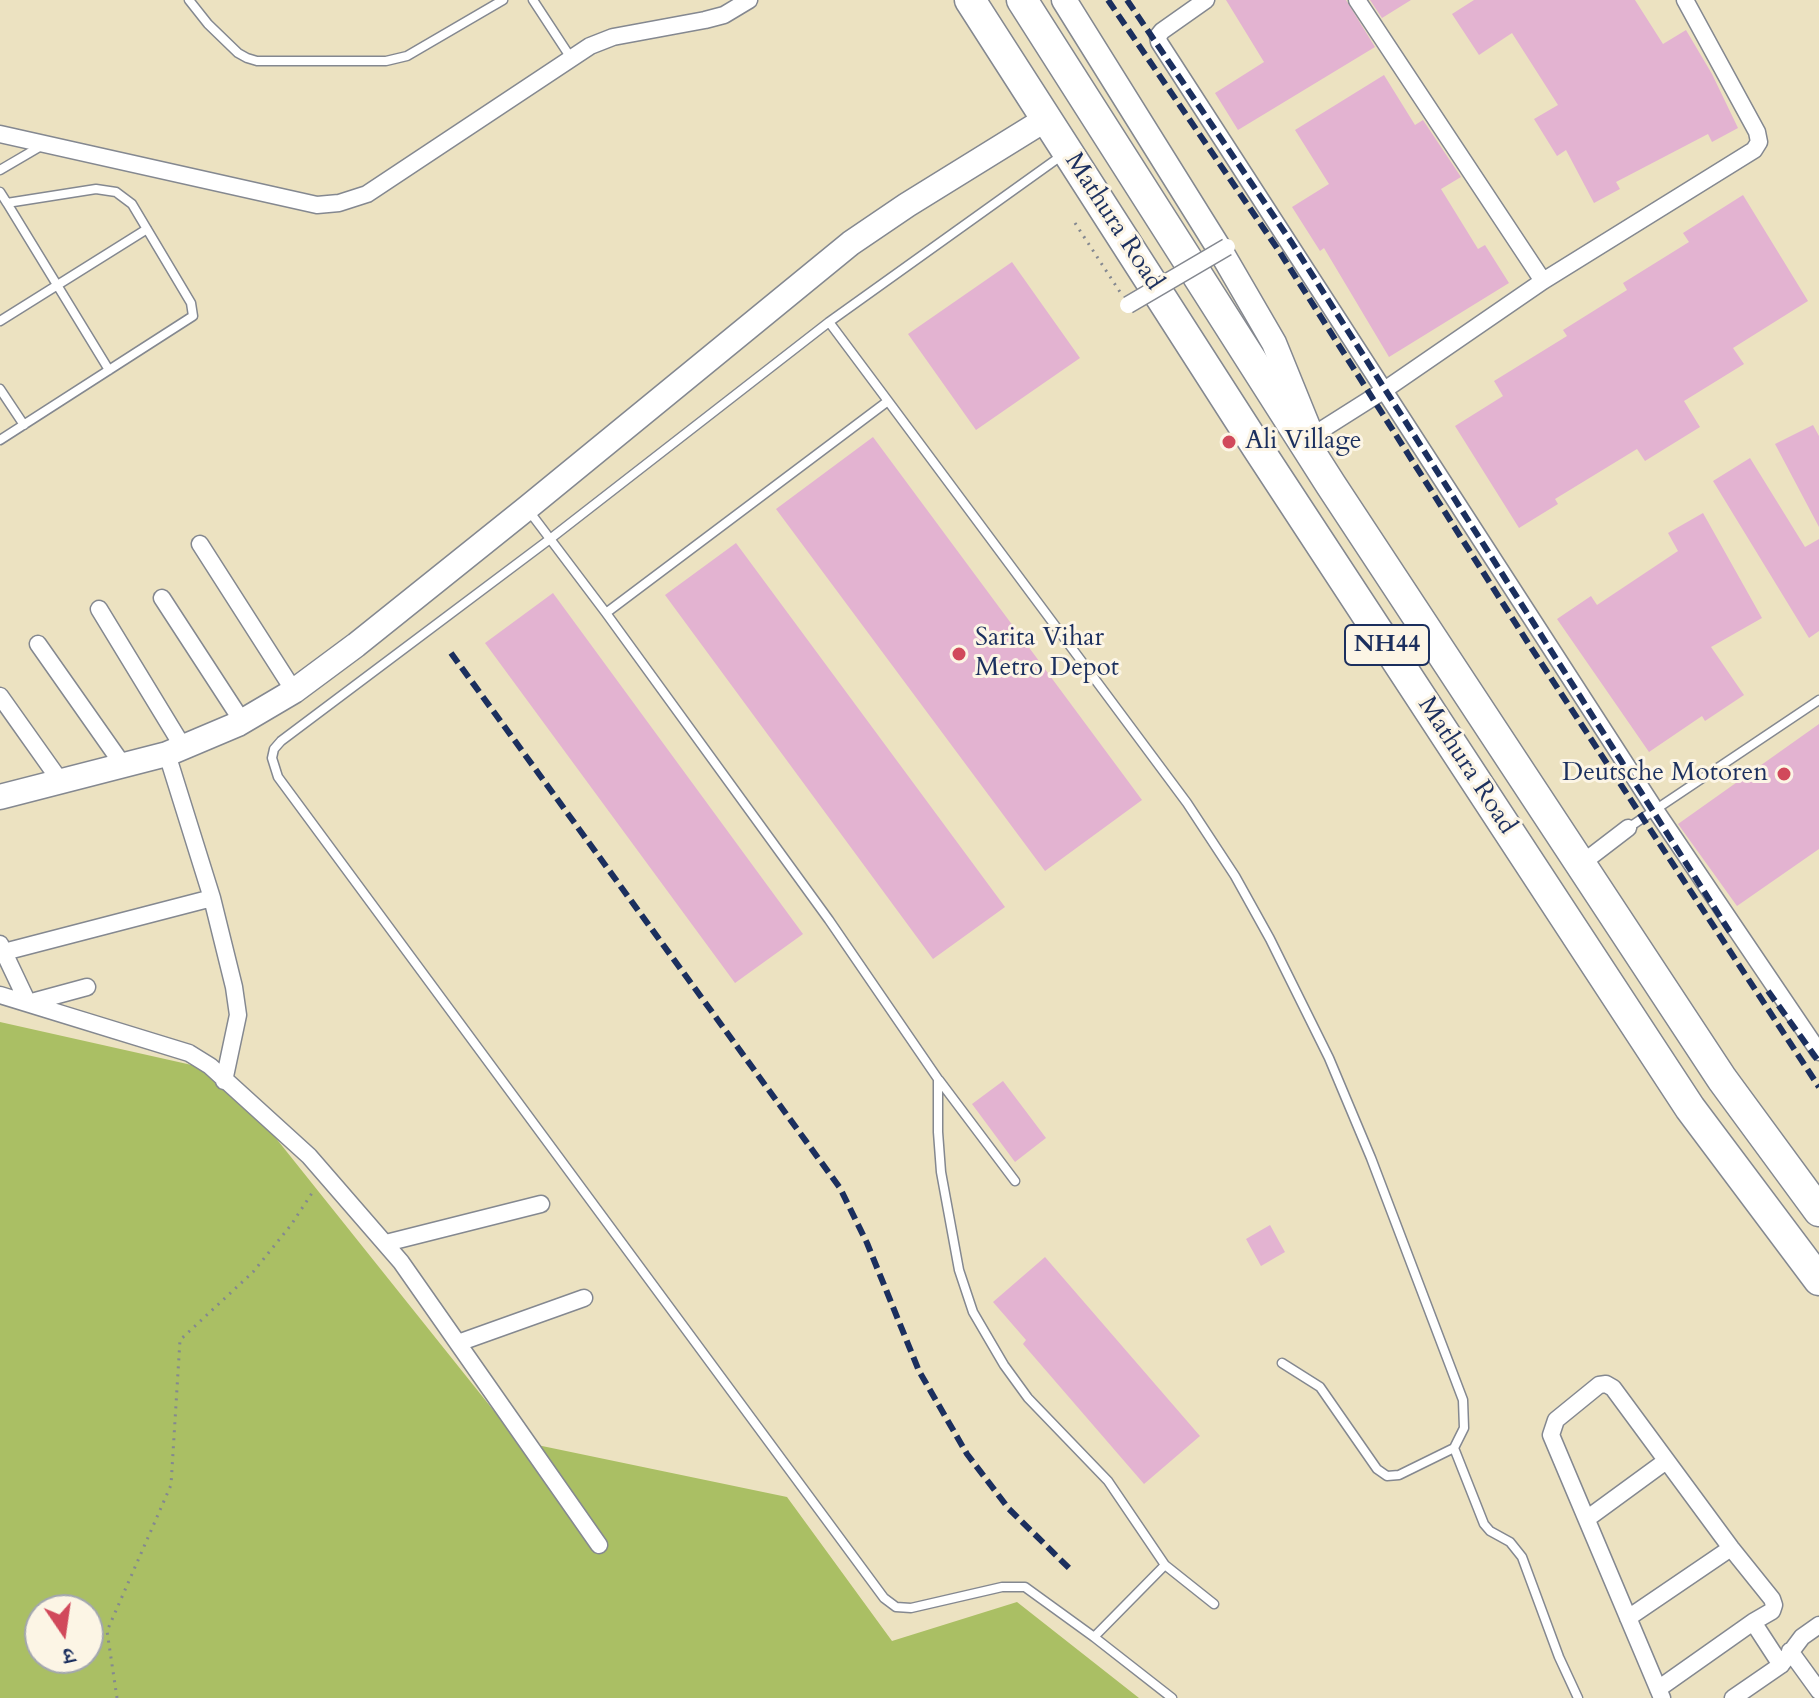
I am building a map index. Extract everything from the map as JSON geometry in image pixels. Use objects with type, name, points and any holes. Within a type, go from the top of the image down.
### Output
[{"type":"highway","name":"Mathura Road","points":[[970,0],[1257,447],[1690,1108],[1819,1280]]},
{"type":"highway","name":"Mathura Road","points":[[1022,0],[1307,439],[1331,485],[1722,1079],[1819,1211]]},
{"type":"street","points":[[0,134],[317,205],[339,203],[367,194],[602,41],[724,15],[749,0]]},
{"type":"street","points":[[1064,0],[1220,250],[1274,343],[1307,439],[1543,281],[1754,150],[1759,142],[1757,132],[1685,0]]},
{"type":"street","points":[[1206,0],[1162,31],[1158,36],[1159,42],[1656,811],[1819,1052]]},
{"type":"street","points":[[1357,0],[1543,281]]},
{"type":"street","points":[[1,795],[175,751],[242,721],[294,691],[527,508],[851,243],[1046,119]]},
{"type":"street","points":[[1128,305],[1227,247]]},
{"type":"street","points":[[200,544],[294,691]]},
{"type":"street","points":[[162,598],[242,721]]},
{"type":"street","points":[[99,609],[175,751],[234,987],[238,1015],[224,1081]]},
{"type":"street","points":[[38,644],[123,765]]},
{"type":"street","points":[[0,696],[61,782]]},
{"type":"street","points":[[1581,864],[1628,828]]},
{"type":"street","points":[[28,1003],[2,948],[212,898]]},
{"type":"street","points":[[28,1003],[87,987]]},
{"type":"street","points":[[0,995],[189,1053],[210,1066],[309,1156],[386,1243],[599,1545]]},
{"type":"street","points":[[386,1243],[541,1204]]},
{"type":"street","points":[[458,1343],[584,1298]]},
{"type":"street","points":[[1606,1384],[1613,1388],[1774,1605],[1772,1611],[1753,1622],[1660,1694],[1588,1518],[1551,1435],[1556,1420],[1599,1385],[1606,1384]]},
{"type":"street","points":[[1588,1518],[1666,1461]]},
{"type":"street","points":[[1628,1618],[1731,1548]]},
{"type":"street","points":[[1753,1622],[1819,1691]]},
{"type":"street","points":[[1733,1698],[1785,1658],[1802,1637],[1819,1625]]},
{"type":"lane","points":[[189,0],[208,24],[247,58],[257,61],[386,61],[407,56],[503,0]]},
{"type":"lane","points":[[533,0],[572,59]]},
{"type":"lane","points":[[0,170],[45,143]]},
{"type":"lane","points":[[1068,151],[829,322],[550,539],[281,741],[274,749],[272,758],[278,777],[884,1598],[896,1607],[911,1608],[1002,1587],[1025,1587],[1172,1698]]},
{"type":"lane","points":[[0,440],[193,316],[191,303],[132,204],[116,192],[96,189],[7,203]]},
{"type":"lane","points":[[0,192],[109,370]]},
{"type":"lane","points":[[0,321],[147,229]]},
{"type":"lane","points":[[829,322],[1187,803],[1235,876],[1329,1058],[1359,1129],[1463,1400],[1464,1428],[1454,1448],[1399,1475],[1387,1476],[1377,1469],[1320,1387],[1282,1363]]},
{"type":"lane","points":[[0,389],[24,425]]},
{"type":"lane","points":[[606,613],[888,401]]},
{"type":"lane","points":[[527,508],[829,920],[938,1079],[1015,1181]]},
{"type":"lane","points":[[1628,828],[1819,700]]},
{"type":"lane","points":[[938,1079],[941,1172],[959,1270],[973,1312],[1004,1365],[1028,1398],[1108,1481],[1165,1565],[1214,1604]]},
{"type":"lane","points":[[1454,1448],[1484,1524],[1510,1542],[1522,1557],[1559,1657],[1578,1698]]},
{"type":"lane","points":[[1094,1637],[1165,1565]]},
{"type":"path","points":[[1075,223],[1128,305]]},
{"type":"path","points":[[117,1698],[107,1631],[171,1485],[180,1340],[253,1272],[291,1225],[325,1173]]},
{"type":"green space","points":[[0,1022],[223,1072],[518,1441],[787,1497],[892,1641],[1017,1602],[1139,1698],[0,1698]]},
{"type":"building","points":[[1226,0],[1346,0],[1375,47],[1238,130],[1215,93],[1264,62]]},
{"type":"building","points":[[1370,0],[1411,0],[1382,18]]},
{"type":"building","points":[[1474,0],[1635,0],[1663,44],[1686,30],[1738,128],[1712,142],[1708,134],[1616,182],[1620,189],[1594,203],[1566,150],[1557,156],[1534,119],[1558,105],[1512,33],[1479,55],[1452,14]]},
{"type":"building","points":[[1384,75],[1415,125],[1423,120],[1461,177],[1441,189],[1478,249],[1485,245],[1509,283],[1389,357],[1324,248],[1320,251],[1292,207],[1329,184],[1295,130]]},
{"type":"building","points":[[1743,195],[1808,301],[1733,348],[1744,364],[1684,401],[1700,427],[1645,461],[1637,449],[1555,499],[1558,504],[1519,528],[1455,426],[1503,396],[1494,381],[1567,336],[1563,330],[1627,290],[1623,283],[1689,242],[1683,233]]},
{"type":"building","points":[[1012,262],[1080,358],[976,430],[908,334]]},
{"type":"building","points":[[1813,425],[1819,436],[1819,527],[1775,444]]},
{"type":"building","name":"Sarita Vihar Metro Depot","points":[[873,437],[1142,800],[1045,871],[776,509]]},
{"type":"building","points":[[1750,458],[1805,547],[1819,539],[1819,631],[1809,638],[1713,481]]},
{"type":"building","points":[[1703,513],[1762,618],[1711,647],[1744,695],[1705,721],[1702,716],[1649,752],[1557,619],[1591,596],[1597,605],[1678,551],[1668,533]]},
{"type":"building","points":[[736,543],[1005,907],[933,959],[665,595]]},
{"type":"building","points":[[553,593],[803,934],[735,983],[485,643]]},
{"type":"building","name":"Deutsche Motoren","points":[[1819,724],[1819,849],[1737,906],[1678,824]]},
{"type":"building","points":[[1003,1081],[1046,1138],[1015,1162],[972,1104]]},
{"type":"building","points":[[1270,1225],[1285,1252],[1261,1266],[1246,1239]]},
{"type":"building","points":[[1045,1257],[1200,1436],[1144,1484],[1023,1344],[1026,1340],[993,1302]]},
{"type":"railway","points":[[1108,0],[1279,251],[1530,646],[1819,1087]]},
{"type":"railway","points":[[1127,0],[1292,243],[1733,937]]},
{"type":"railway","points":[[451,653],[840,1188],[867,1243],[919,1371],[967,1454],[1009,1509],[1072,1571]]},
{"type":"railway","points":[[1768,991],[1819,1062]]},
{"type":"place","name":"Ali Village","points":[[1229,442]]},
{"type":"place","name":"Sarita Vihar Metro Depot","points":[[959,654]]},
{"type":"place","name":"Deutsche Motoren","points":[[1784,774]]}]
